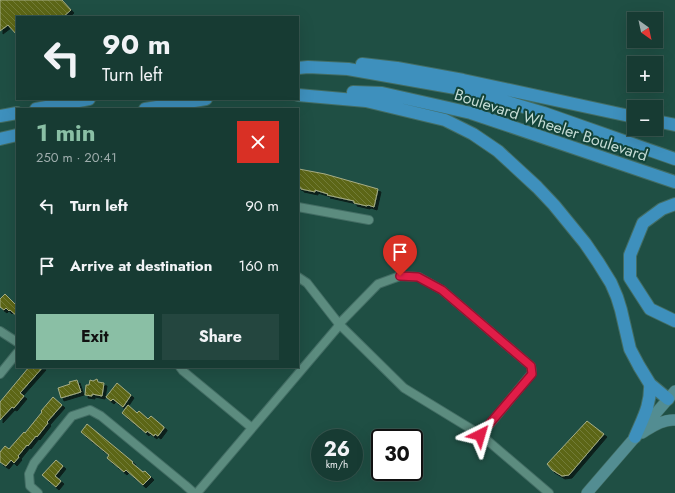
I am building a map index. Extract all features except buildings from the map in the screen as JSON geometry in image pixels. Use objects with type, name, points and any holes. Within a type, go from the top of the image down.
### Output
[{"type":"highway","points":[[299,62],[344,62],[397,68],[463,80],[627,115]]},
{"type":"highway","name":"Boulevard Wheeler Boulevard","points":[[299,68],[348,69],[467,90],[544,113],[675,158]]},
{"type":"highway","name":"Boulevard Wheeler Boulevard","points":[[299,90],[382,93],[471,113],[675,182]]},
{"type":"highway","points":[[299,95],[366,101],[445,120],[473,134],[498,151],[537,187],[585,243],[611,283],[617,297],[622,310],[630,349],[638,366],[650,384],[651,394],[648,408],[635,437]]},
{"type":"highway","points":[[41,108],[84,100]]},
{"type":"highway","points":[[151,108],[200,100]]},
{"type":"highway","points":[[0,116],[16,113]]},
{"type":"highway","points":[[663,122],[675,125]]},
{"type":"highway","points":[[0,139],[16,135]]},
{"type":"highway","points":[[675,204],[662,209],[643,223],[630,255],[630,278],[650,309],[675,321]]},
{"type":"highway","points":[[650,384],[672,394]]},
{"type":"main road","points":[[587,493],[672,394]]},
{"type":"main road","points":[[635,437],[662,422],[667,420],[675,420]]},
{"type":"street","points":[[299,207],[369,220]]},
{"type":"street","points":[[197,493],[339,324],[378,284],[400,276],[418,277],[442,290],[531,366],[532,374],[480,435]]},
{"type":"street","points":[[299,278],[307,283],[339,324],[404,388],[480,435],[549,493]]},
{"type":"street","points":[[0,331],[16,341]]},
{"type":"street","points":[[0,374],[16,354]]},
{"type":"street","points":[[181,368],[252,428]]},
{"type":"street","points":[[38,493],[30,486],[29,474],[34,463],[72,416],[90,410],[101,416],[194,493]]},
{"type":"route","points":[[400,276],[418,277],[442,290],[531,366],[532,374],[480,435]]}]
